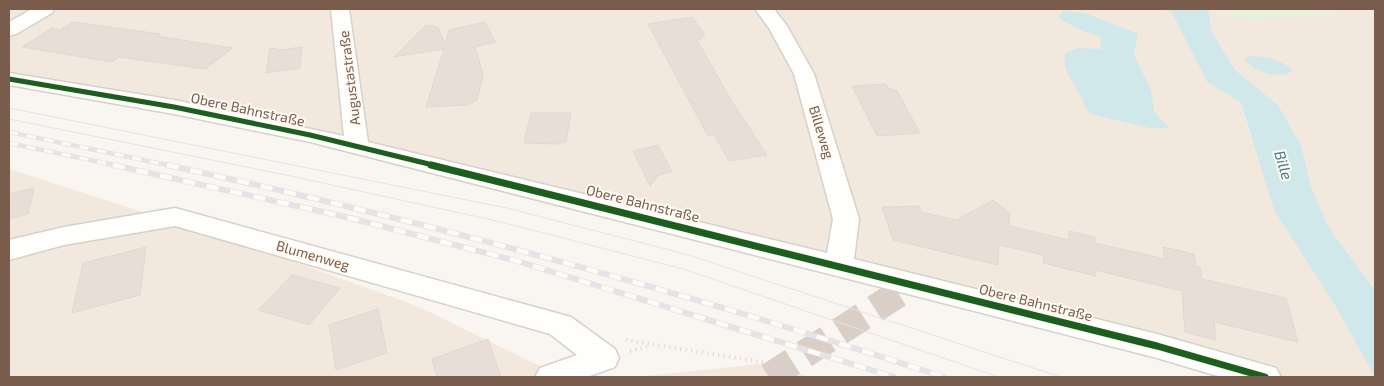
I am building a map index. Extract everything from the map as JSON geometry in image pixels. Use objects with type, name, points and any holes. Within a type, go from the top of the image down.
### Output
[{"type":"street","points":[[9,30],[45,9]]},
{"type":"street","name":"Augustastraße","points":[[340,9],[357,146]]},
{"type":"street","name":"Billeweg","points":[[764,9],[778,26],[804,74],[836,179],[846,219],[839,265]]},
{"type":"street","name":"Obere Bahnstraße","points":[[9,79],[174,107],[357,146],[839,265],[1157,346],[1265,377]]},
{"type":"street","name":"Blumenweg","points":[[9,250],[64,236],[175,217],[560,325],[607,358]]},
{"type":"street","points":[[551,377],[607,358]]},
{"type":"path","points":[[607,358],[768,362]]},
{"type":"shaded area","points":[[9,9],[1162,9],[1172,13],[1207,82],[1241,103],[1250,134],[1333,302],[1375,377],[1232,377],[1159,356],[519,189],[168,111],[9,84]]},
{"type":"shaded area","points":[[1208,9],[1375,9],[1375,290],[1327,225],[1311,186],[1301,145],[1278,105],[1235,70],[1212,32]]},
{"type":"shaded area","points":[[9,169],[270,253],[417,306],[562,377],[9,377]]},
{"type":"shaded area","points":[[768,363],[808,377],[636,377]]},
{"type":"green space","points":[[1208,9],[1326,9],[1336,13],[1249,21]]},
{"type":"water","name":"Bille","points":[[1162,9],[1208,9],[1212,32],[1235,70],[1278,105],[1301,145],[1311,186],[1327,225],[1375,290],[1375,377],[1333,302],[1274,210],[1241,103],[1207,82],[1172,13]]},
{"type":"water","points":[[1063,10],[1085,13],[1138,34],[1134,55],[1151,90],[1154,111],[1169,128],[1150,128],[1090,114],[1065,68],[1065,53],[1079,48],[1101,49],[1100,37],[1076,28],[1058,17]]},
{"type":"water","points":[[1249,56],[1272,59],[1292,69],[1288,74],[1265,73],[1245,61]]},
{"type":"building","points":[[692,17],[705,35],[697,40],[731,100],[767,155],[729,161],[714,134],[708,136],[648,24]]},
{"type":"building","points":[[73,22],[160,34],[156,36],[233,48],[205,69],[119,57],[112,62],[22,47],[52,28],[60,30]]},
{"type":"building","points":[[485,22],[495,42],[475,47],[483,74],[477,100],[468,105],[426,107],[444,49],[394,57],[426,25],[438,27],[445,45],[449,30]]},
{"type":"building","points":[[302,47],[300,68],[266,73],[270,48],[280,50]]},
{"type":"building","points":[[886,84],[888,88],[897,91],[920,133],[877,136],[852,86]]},
{"type":"building","points":[[531,113],[571,113],[566,142],[557,144],[524,143]]},
{"type":"building","points":[[658,145],[672,172],[659,175],[650,186],[633,151]]},
{"type":"building","points":[[34,188],[28,214],[9,219],[9,194]]},
{"type":"building","points":[[993,200],[1010,213],[1009,226],[1069,240],[1069,231],[1095,237],[1095,243],[1165,259],[1163,247],[1194,254],[1196,266],[1200,267],[1202,279],[1286,298],[1298,342],[1214,322],[1216,340],[1185,332],[1182,291],[1095,270],[1096,276],[1043,263],[1044,255],[999,245],[998,265],[893,240],[882,207],[919,206],[921,212],[956,220]]},
{"type":"building","points":[[146,247],[140,295],[72,313],[83,263]]},
{"type":"building","points":[[292,275],[340,288],[309,325],[258,310]]},
{"type":"building","points":[[378,309],[387,353],[336,370],[329,325]]},
{"type":"building","points":[[488,339],[501,377],[437,377],[432,359]]},
{"type":"tunnel","points":[[769,377],[913,284]]},
{"type":"tram line","points":[[9,108],[507,208],[685,254],[1061,377]]},
{"type":"tram line","points":[[9,119],[286,175],[497,221],[683,269],[999,377]]},
{"type":"railway","points":[[9,132],[172,166]]},
{"type":"railway","points":[[9,143],[119,166]]},
{"type":"railway","points":[[113,165],[350,218],[517,261],[894,377]]},
{"type":"railway","points":[[167,165],[363,210],[558,261],[752,316],[944,377]]},
{"type":"cycle path","points":[[9,79],[174,107],[310,135],[1157,346],[1265,377]]}]
